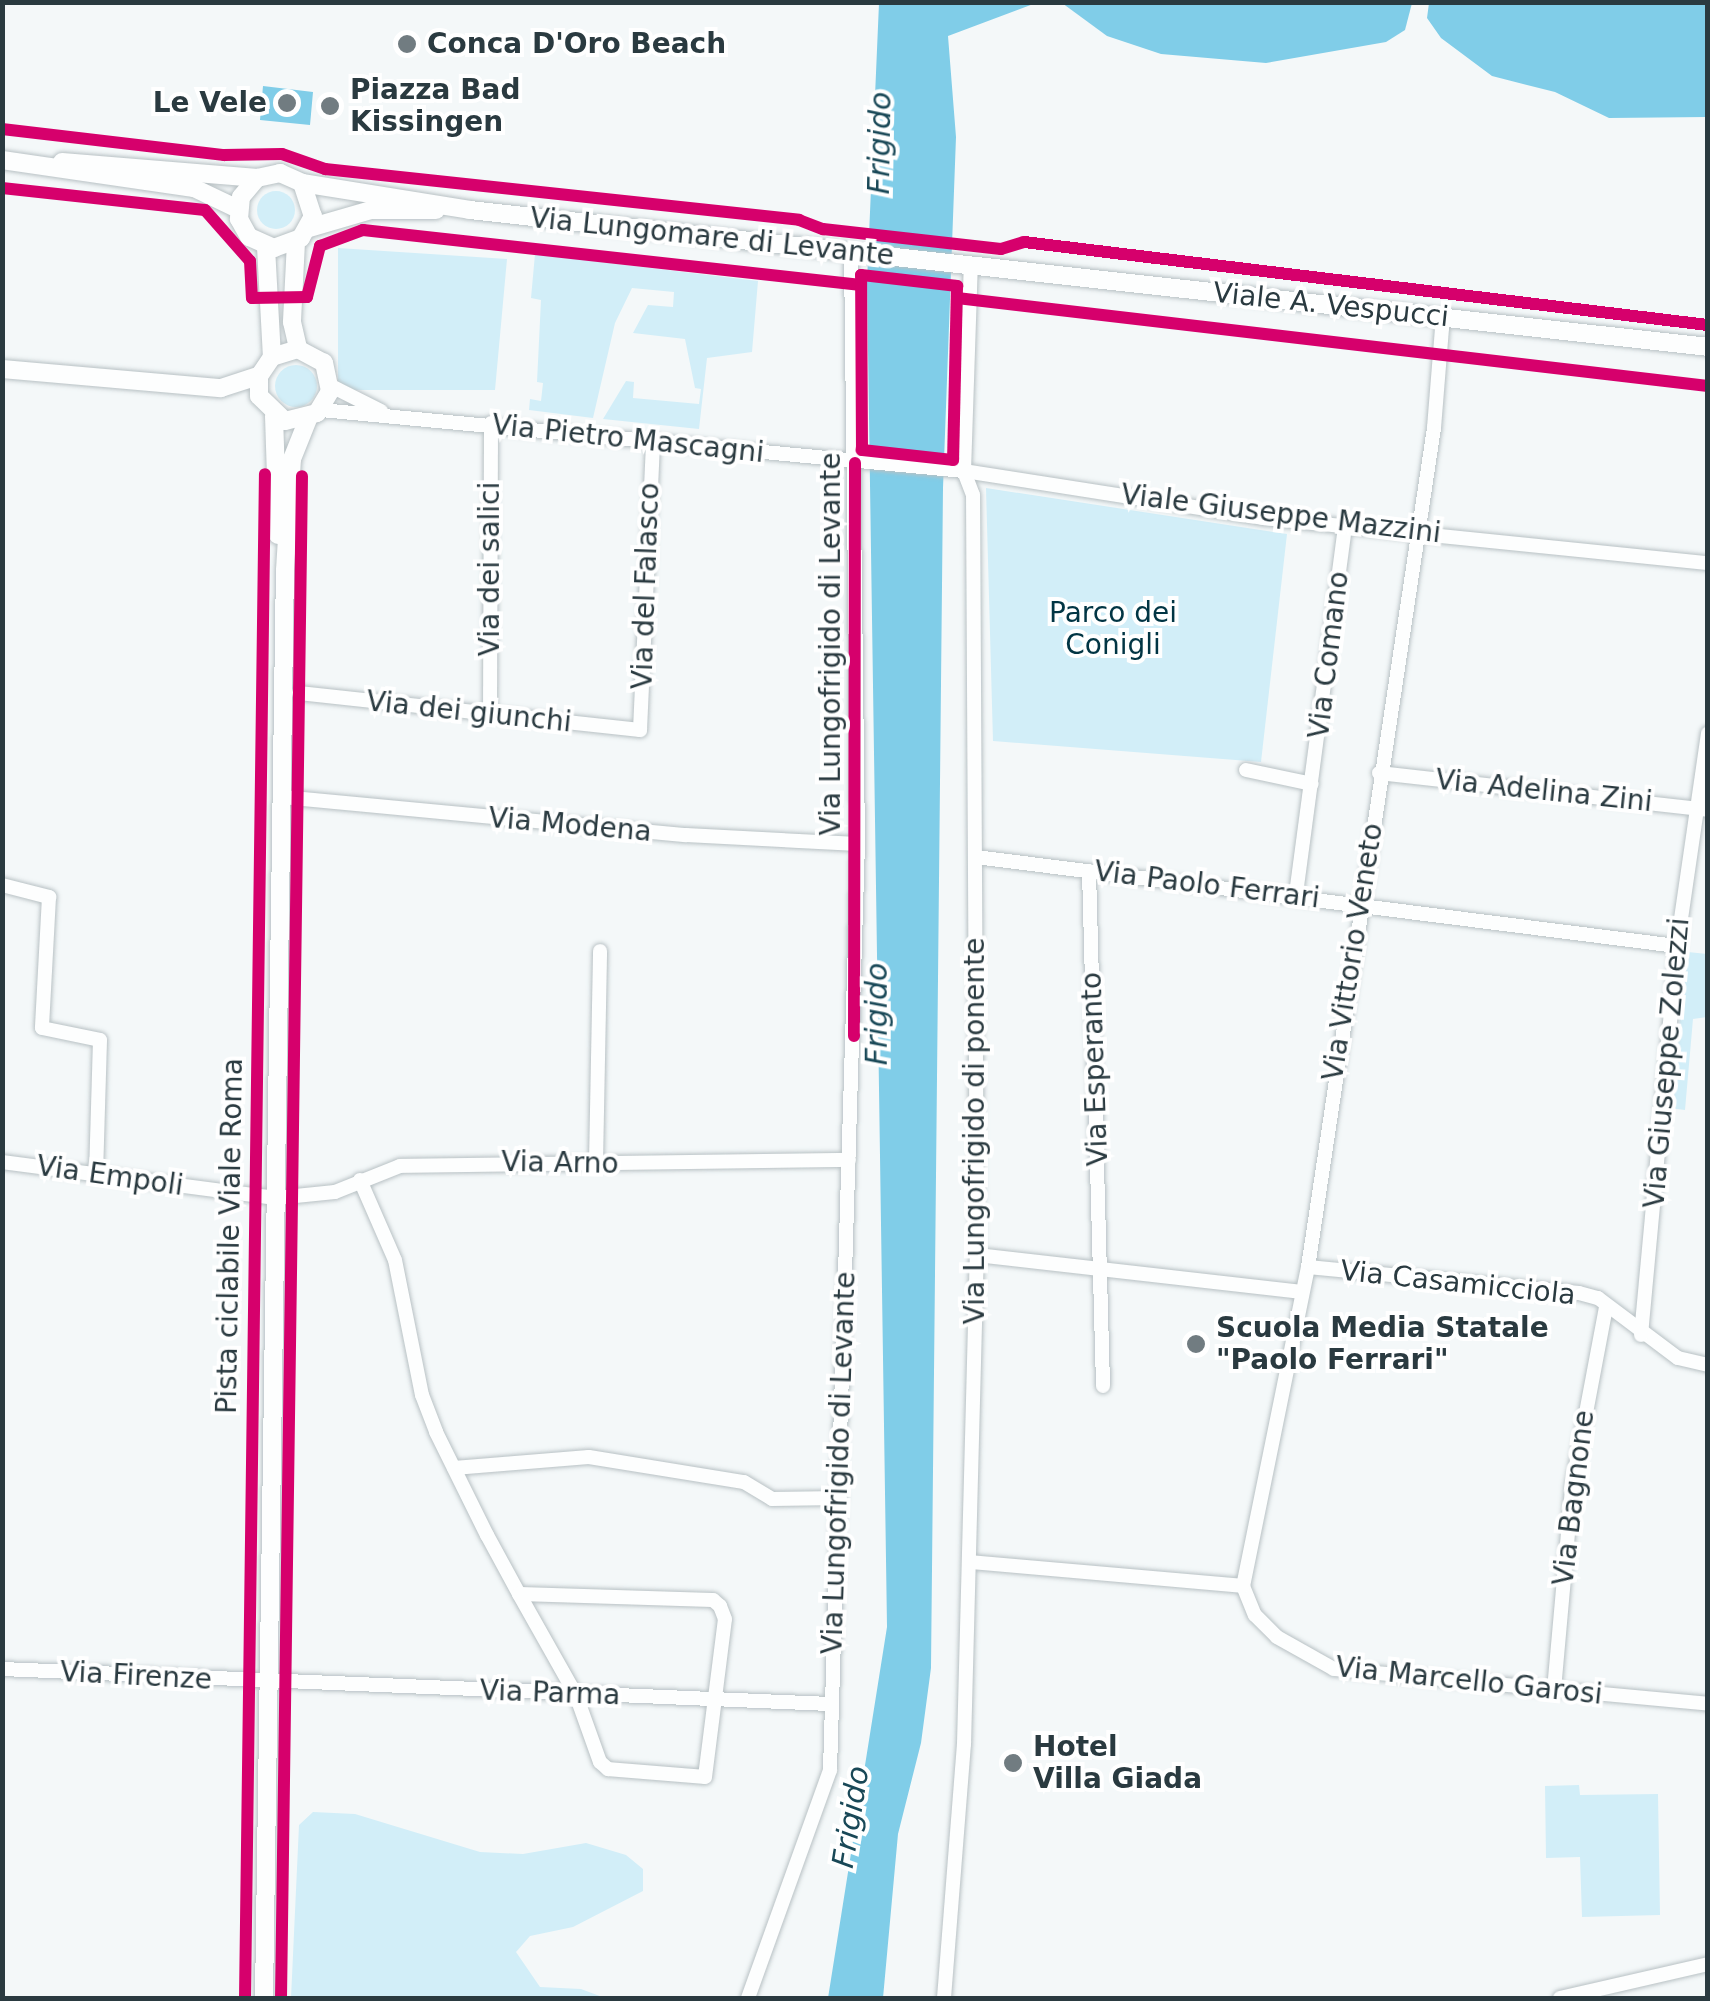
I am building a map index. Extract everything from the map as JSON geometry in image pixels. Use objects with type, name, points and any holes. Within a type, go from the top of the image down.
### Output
[{"type":"main road","points":[[2,160],[194,188],[238,208]]},
{"type":"main road","points":[[26,162],[130,163],[257,178],[280,173],[302,183],[313,204],[303,235],[292,322],[298,349]]},
{"type":"main road","points":[[159,386],[228,388],[259,376],[272,357],[266,247],[242,228],[238,208],[257,178]]},
{"type":"main road","name":"Via Lungomare di Levante","points":[[302,183],[470,210],[963,264]]},
{"type":"main road","name":"Via Lungomare di Levante","points":[[303,235],[371,210],[470,210]]},
{"type":"main road","points":[[266,247],[303,235]]},
{"type":"main road","name":"Viale A. Vespucci","points":[[963,264],[1708,347]]},
{"type":"main road","points":[[264,1998],[285,570],[292,458],[331,386],[320,359],[298,349],[272,357]]},
{"type":"main road","points":[[2,369],[261,401]]},
{"type":"main road","points":[[259,376],[261,401],[274,416],[285,570]]},
{"type":"main road","points":[[274,416],[315,414]]},
{"type":"street","name":"Via Lungofrigido di Levante","points":[[748,1998],[763,1944],[820,1810],[830,1770],[858,844],[862,463],[857,253]]},
{"type":"street","name":"Via Lungofrigido di ponente","points":[[944,1998],[959,1827],[977,1256],[973,496],[957,471],[963,264]]},
{"type":"street","name":"Via Vittorio Veneto","points":[[1243,1586],[1308,1266],[1414,530],[1434,428],[1443,316]]},
{"type":"street","name":"Via Pietro Mascagni","points":[[331,386],[401,418]]},
{"type":"street","name":"Via Pietro Mascagni","points":[[315,414],[491,424],[862,463]]},
{"type":"street","name":"Via dei salici","points":[[490,714],[491,424]]},
{"type":"street","name":"Via del Falasco","points":[[640,730],[652,442]]},
{"type":"street","name":"Viale Giuseppe Mazzini","points":[[862,463],[957,471],[1346,526],[1708,563]]},
{"type":"street","name":"Via Comano","points":[[1296,894],[1346,526]]},
{"type":"street","name":"Via dei giunchi","points":[[299,693],[640,730]]},
{"type":"street","name":"Via Giuseppe Zolezzi","points":[[1641,1335],[1676,946],[1700,809],[1708,733]]},
{"type":"street","points":[[1246,770],[1312,784]]},
{"type":"street","name":"Via Adelina Zini","points":[[1380,773],[1700,809]]},
{"type":"street","name":"Via Modena","points":[[282,797],[686,836],[858,844]]},
{"type":"street","name":"Via Paolo Ferrari","points":[[976,858],[1296,894],[1360,906],[1676,946]]},
{"type":"street","name":"Via Esperanto","points":[[1090,871],[1102,1386]]},
{"type":"street","points":[[2,886],[50,896],[42,1028],[100,1040],[96,1173]]},
{"type":"street","points":[[596,1163],[600,951]]},
{"type":"street","name":"Via Arno","points":[[276,1198],[335,1192],[400,1166],[849,1160]]},
{"type":"street","name":"Via Empoli","points":[[2,1162],[276,1198]]},
{"type":"street","points":[[360,1180],[396,1260],[422,1394],[454,1468],[519,1594],[576,1695],[581,1721],[608,1769],[706,1777],[725,1619],[713,1600],[519,1594]]},
{"type":"street","name":"Via Casamicciola","points":[[977,1256],[1300,1292]]},
{"type":"street","name":"Via Casamicciola","points":[[1308,1266],[1579,1293],[1606,1307],[1678,1358],[1708,1366]]},
{"type":"street","name":"Via Bagnone","points":[[1554,1690],[1574,1472],[1606,1307]]},
{"type":"street","points":[[454,1468],[589,1457],[744,1482],[772,1499],[840,1498]]},
{"type":"street","points":[[970,1562],[1243,1586]]},
{"type":"street","name":"Via Marcello Garosi","points":[[1243,1586],[1254,1615],[1321,1666],[1708,1704]]},
{"type":"street","name":"Via Firenze","points":[[2,1669],[270,1682]]},
{"type":"street","name":"Via Parma","points":[[270,1682],[830,1704]]},
{"type":"street","points":[[1560,1998],[1708,1964]]},
{"type":"green space","points":[[276,191],[290,196],[295,210],[290,224],[276,229],[262,224],[257,210],[262,196]]},
{"type":"green space","points":[[338,248],[507,259],[495,390],[338,390]]},
{"type":"green space","points":[[535,254],[758,281],[752,352],[707,358],[699,429],[603,419],[626,381],[634,382],[633,398],[699,404],[701,389],[695,388],[685,339],[633,333],[648,305],[673,307],[674,292],[632,288],[615,323],[593,418],[529,410],[530,399],[541,401],[543,383],[537,382],[541,300],[531,298]]},
{"type":"green space","points":[[296,365],[311,371],[317,386],[311,401],[296,407],[281,401],[275,386],[281,371]]},
{"type":"green space","name":"Parco dei Conigli","points":[[986,488],[1287,534],[1261,762],[993,741]]},
{"type":"green space","points":[[1688,952],[1707,954],[1707,1017],[1693,1019],[1685,1110],[1669,1108]]},
{"type":"green space","points":[[1579,1785],[1580,1795],[1658,1794],[1660,1915],[1582,1917],[1580,1857],[1546,1858],[1545,1786]]},
{"type":"green space","points":[[313,1812],[355,1814],[480,1852],[523,1854],[586,1843],[626,1855],[643,1869],[643,1891],[573,1927],[530,1936],[516,1952],[540,1987],[581,1989],[605,1998],[291,1998],[299,1825]]},
{"type":"water","name":"Frigido","points":[[879,3],[1036,3],[948,36],[956,137],[943,488],[931,1668],[921,1743],[898,1834],[883,1998],[828,1998],[887,1627],[867,282]]},
{"type":"water","points":[[1062,3],[1412,3],[1405,30],[1386,42],[1266,63],[1161,54],[1107,36]]},
{"type":"water","points":[[1429,3],[1707,3],[1707,117],[1609,118],[1555,92],[1492,76],[1441,38],[1427,18]]},
{"type":"water","points":[[263,86],[313,92],[310,125],[260,120]]},
{"type":"cycle path","points":[[2,129],[224,155],[282,154],[325,169],[799,220],[823,229],[1001,249],[1024,242],[1708,325]]},
{"type":"cycle path","points":[[2,188],[205,210],[250,261],[252,298],[307,297],[320,246],[363,230],[861,285]]},
{"type":"cycle path","points":[[861,275],[957,286],[953,460],[862,450],[861,275]]},
{"type":"cycle path","points":[[957,298],[1708,386]]},
{"type":"cycle path","points":[[854,1036],[855,463]]},
{"type":"cycle path","name":"Pista ciclabile Viale Roma","points":[[245,1998],[265,474]]},
{"type":"cycle path","points":[[281,1998],[302,476]]},
{"type":"place","name":"Conca D'Oro Beach","points":[[407,44]]},
{"type":"place","name":"Le Vele","points":[[287,103]]},
{"type":"place","name":"Piazza Bad Kissingen","points":[[330,106]]},
{"type":"place","name":"Scuola Media Statale \"Paolo Ferrari\"","points":[[1196,1344]]},
{"type":"place","name":"Hotel Villa Giada","points":[[1013,1763]]}]
